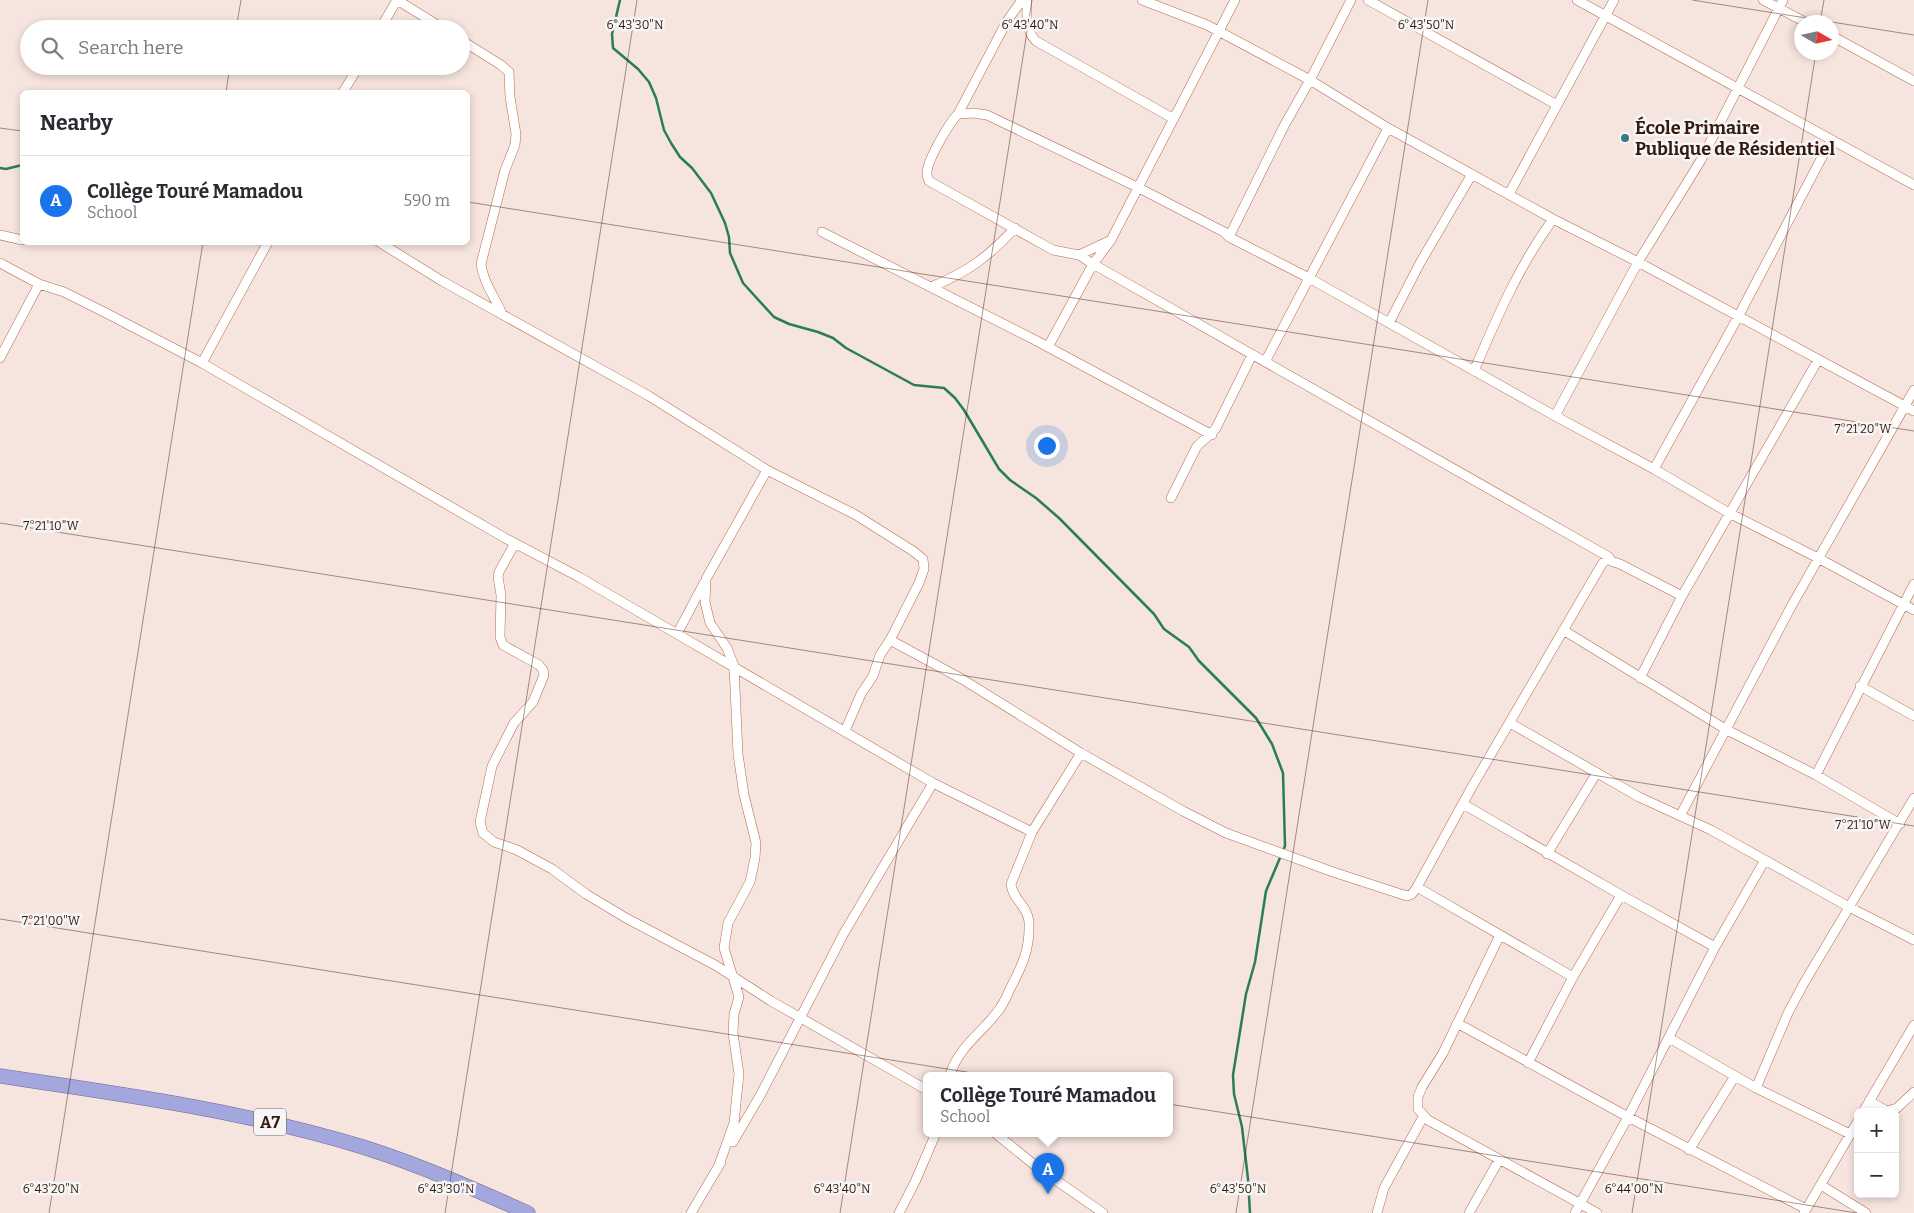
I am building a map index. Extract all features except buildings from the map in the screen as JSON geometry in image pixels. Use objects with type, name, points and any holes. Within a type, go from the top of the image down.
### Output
[{"type":"highway","name":"A7","points":[[0,1076],[165,1101],[274,1123],[364,1148],[433,1172],[528,1213]]},
{"type":"street","points":[[385,20],[397,0],[429,20]]},
{"type":"street","points":[[1022,0],[1007,21],[958,114],[946,129],[926,172],[929,181],[1054,250],[1079,255],[1609,557],[1611,561],[1682,596]]},
{"type":"street","points":[[1027,0],[1026,20],[1032,38],[1174,119]]},
{"type":"street","points":[[1142,0],[1192,19],[1310,80],[1388,128],[1554,219],[1638,262],[1914,411]]},
{"type":"street","points":[[1048,347],[1093,264],[1111,240],[1235,0]]},
{"type":"street","points":[[1229,237],[1284,126],[1351,0]]},
{"type":"street","points":[[1368,0],[1557,105]]},
{"type":"street","points":[[1577,0],[1914,185]]},
{"type":"street","points":[[1509,194],[1614,0]]},
{"type":"street","points":[[1763,0],[1794,16]]},
{"type":"street","points":[[1555,416],[1638,262],[1701,160],[1783,0]]},
{"type":"street","points":[[1839,40],[1914,81]]},
{"type":"street","points":[[470,46],[509,72],[510,97],[516,134],[515,145],[505,170],[481,264],[482,276],[502,314]]},
{"type":"street","points":[[344,90],[353,75]]},
{"type":"street","points":[[958,114],[973,113],[987,115],[1137,187],[1224,232],[1229,237],[1309,278],[1555,416],[1654,469],[1729,513],[1914,610]]},
{"type":"street","points":[[1265,362],[1388,128]]},
{"type":"street","points":[[1654,469],[1738,317],[1831,140]]},
{"type":"street","points":[[1389,323],[1420,264],[1472,174]]},
{"type":"street","points":[[1474,371],[1525,260],[1554,219]]},
{"type":"street","points":[[932,287],[959,276],[991,253],[1015,228]]},
{"type":"street","points":[[822,232],[1048,347],[1212,434]]},
{"type":"street","points":[[0,235],[20,240]]},
{"type":"street","points":[[1079,255],[1111,240]]},
{"type":"street","points":[[202,363],[266,245]]},
{"type":"street","points":[[384,245],[502,314],[649,396],[767,470],[856,515],[913,550],[923,559],[922,574],[890,640],[880,655],[873,676],[861,694],[845,731]]},
{"type":"street","points":[[0,263],[39,284],[64,292],[106,312],[202,363],[515,543],[579,577],[734,666],[933,783],[1032,832]]},
{"type":"street","points":[[0,358],[39,284]]},
{"type":"street","points":[[1171,498],[1196,448],[1201,441],[1212,434],[1228,406],[1252,355]]},
{"type":"street","points":[[1640,678],[1682,596],[1818,360]]},
{"type":"street","points":[[1680,816],[1818,558],[1914,390]]},
{"type":"street","points":[[677,634],[767,470]]},
{"type":"street","points":[[515,543],[498,577],[501,596],[500,643],[539,665],[544,675],[533,702],[514,723],[492,766],[481,810],[481,829],[494,842],[517,850],[552,869],[594,899],[733,977],[800,1018],[923,1088]]},
{"type":"street","points":[[890,640],[962,679],[1081,753],[1226,833],[1399,895],[1410,896],[1417,887],[1597,569],[1609,557]]},
{"type":"street","points":[[706,579],[705,602],[710,623],[727,648],[734,666],[738,754],[744,795],[756,843],[750,882],[730,918],[726,935],[726,956],[739,997],[734,1014],[732,1033],[739,1068],[739,1081],[734,1123],[719,1165]]},
{"type":"street","points":[[1816,775],[1902,604],[1914,584]]},
{"type":"street","points":[[1562,630],[1727,730],[1816,775],[1900,824]]},
{"type":"street","points":[[1860,686],[1914,716]]},
{"type":"street","points":[[1510,723],[1596,774],[1765,860],[1848,907],[1914,940]]},
{"type":"street","points":[[951,1072],[966,1044],[1002,1006],[1022,966],[1028,946],[1029,919],[1026,909],[1013,892],[1011,884],[1032,832],[1081,753]]},
{"type":"street","points":[[1547,854],[1596,774]]},
{"type":"street","points":[[691,1213],[761,1094],[844,933],[933,783]]},
{"type":"street","points":[[1756,1088],[1788,1013],[1828,940],[1914,798]]},
{"type":"street","points":[[1463,804],[1547,854],[1715,947]]},
{"type":"street","points":[[1575,1213],[1628,1117],[1715,947],[1765,860]]},
{"type":"street","points":[[1417,887],[1573,977]]},
{"type":"street","points":[[1528,1063],[1573,977],[1621,895]]},
{"type":"street","points":[[1500,935],[1443,1053],[1418,1096],[1418,1109],[1423,1117],[1596,1213]]},
{"type":"street","points":[[1457,1023],[1805,1211],[1854,1128]]},
{"type":"street","points":[[1865,1108],[1914,1024]]},
{"type":"street","points":[[1669,1038],[1756,1088],[1850,1134]]},
{"type":"street","points":[[1689,1150],[1735,1076]]},
{"type":"street","points":[[1869,1101],[1886,1111],[1897,1108],[1914,1092]]},
{"type":"street","points":[[1377,1213],[1384,1188],[1423,1117]]},
{"type":"street","points":[[899,1213],[934,1137]]},
{"type":"street","points":[[1000,1137],[1037,1167],[1104,1213]]},
{"type":"street","points":[[1469,1213],[1499,1160]]},
{"type":"street","points":[[1821,1185],[1866,1213]]},
{"type":"waterway","points":[[620,0],[612,34],[613,48],[638,69],[649,82],[656,98],[664,130],[671,143],[680,157],[692,168],[711,193],[725,223],[729,237],[730,253],[743,283],[774,317],[789,324],[833,338],[846,348],[914,385],[944,388],[964,410],[999,469],[1010,480],[1036,498],[1059,518],[1154,614],[1164,629],[1189,647],[1199,661],[1256,718],[1272,744],[1283,773],[1285,846],[1266,891],[1255,962],[1246,994],[1233,1075],[1234,1094],[1242,1127],[1250,1213]]},
{"type":"waterway","points":[[0,168],[6,169],[20,166]]},
{"type":"place","name":"École Primaire Publique de Résidentiel","points":[[1625,138]]},
{"type":"place","name":"Collège Touré Mamadou","points":[[1048,1194]]}]
